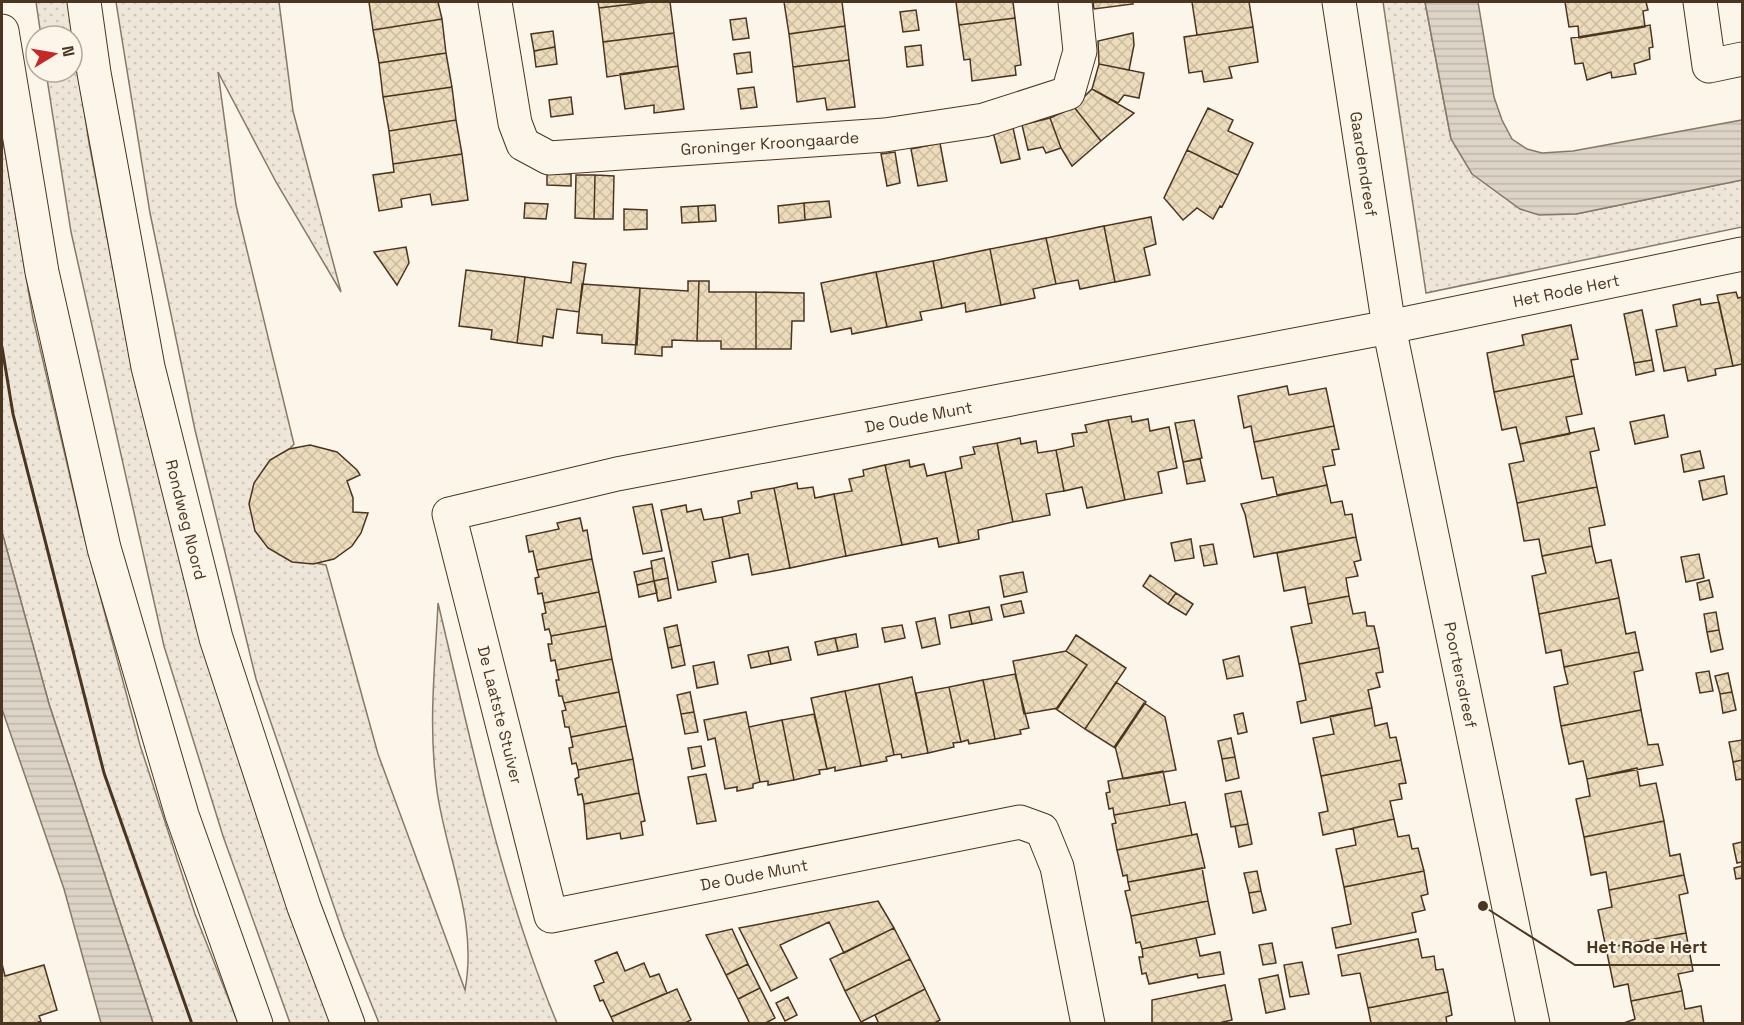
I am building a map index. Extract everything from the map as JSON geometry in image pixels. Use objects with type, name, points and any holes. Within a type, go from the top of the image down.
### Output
[{"type":"street","name":"Rondweg Noord","points":[[84,2],[94,73],[148,367],[216,638],[304,907],[348,1023]]},
{"type":"street","name":"Groninger Kroongaarde","points":[[495,2],[515,123],[523,144],[549,158],[885,135],[984,120],[1068,93],[1080,51],[1075,2]]},
{"type":"street","name":"Gaardendreef","points":[[1339,2],[1389,327]]},
{"type":"street","points":[[1700,2],[1709,66],[1743,59]]},
{"type":"street","points":[[2,31],[42,272],[104,548],[182,815],[256,1023]]},
{"type":"street","name":"Het Rode Hert","points":[[1389,327],[1743,254]]},
{"type":"street","name":"De Oude Munt","points":[[449,514],[617,474],[1389,327]]},
{"type":"street","name":"Poortersdreef","points":[[1389,327],[1533,1023]]},
{"type":"street","name":"De Laatste Stuiver","points":[[449,514],[551,916]]},
{"type":"street","name":"De Oude Munt","points":[[551,916],[1020,822],[1042,830],[1057,867],[1088,1023]]},
{"type":"shaded area","points":[[36,2],[68,2],[71,24],[39,24]]},
{"type":"shaded area","points":[[116,2],[279,2],[293,111],[341,292],[276,182],[218,72],[236,205],[294,444],[278,462],[309,562],[326,565],[378,754],[465,990],[468,939],[434,767],[433,697],[438,603],[504,869],[537,972],[557,1023],[379,1023],[344,936],[256,679],[195,430],[150,213]]},
{"type":"shaded area","points":[[1383,2],[1425,2],[1451,139],[1576,214],[1742,180],[1742,227],[1426,293]]},
{"type":"shaded area","points":[[1425,2],[1478,2],[1494,97],[1512,139],[1527,149],[1542,153],[1573,151],[1742,120],[1742,180],[1576,214],[1539,215],[1520,209],[1472,174],[1451,139]]},
{"type":"shaded area","points":[[48,84],[80,84],[89,143],[127,342],[331,1023],[290,1023],[223,836],[164,646],[71,232]]},
{"type":"shaded area","points":[[2,134],[33,318],[82,528],[140,745],[195,914],[238,1023],[153,1023],[49,704],[2,532]]},
{"type":"shaded area","points":[[2,532],[49,704],[153,1023],[101,1023],[64,889],[2,709]]},
{"type":"building","points":[[369,2],[438,2],[442,19],[373,30]]},
{"type":"building","points":[[598,2],[650,2],[599,8]]},
{"type":"building","points":[[670,2],[674,33],[603,42],[599,8]]},
{"type":"building","points":[[784,2],[842,2],[845,26],[789,34]]},
{"type":"building","points":[[956,2],[1013,2],[1015,18],[959,25]]},
{"type":"building","points":[[1093,2],[1132,2],[1133,4],[1094,9]]},
{"type":"building","points":[[1192,2],[1249,2],[1253,27],[1197,35]]},
{"type":"building","points":[[1565,2],[1646,2],[1648,10],[1643,11],[1645,27],[1579,38],[1578,26],[1569,27]]},
{"type":"building","points":[[916,10],[919,30],[903,32],[900,12]]},
{"type":"building","points":[[746,18],[749,38],[733,40],[730,20]]},
{"type":"building","points":[[1015,18],[1021,65],[1015,66],[1016,75],[972,81],[970,59],[964,60],[959,25]]},
{"type":"building","points":[[442,19],[446,53],[379,63],[373,30]]},
{"type":"building","points":[[1650,25],[1653,47],[1649,48],[1650,59],[1634,64],[1636,74],[1612,78],[1611,72],[1587,80],[1583,63],[1575,64],[1571,38]]},
{"type":"building","points":[[845,26],[849,60],[793,67],[789,34]]},
{"type":"building","points":[[1253,27],[1258,62],[1229,67],[1232,78],[1204,82],[1202,71],[1189,73],[1184,37]]},
{"type":"building","points":[[553,31],[555,47],[534,51],[531,34]]},
{"type":"building","points":[[674,33],[678,66],[607,77],[603,42]]},
{"type":"building","points":[[1133,33],[1134,45],[1129,70],[1099,64],[1098,41]]},
{"type":"building","points":[[921,45],[923,65],[907,67],[905,47]]},
{"type":"building","points":[[555,47],[557,64],[536,67],[534,51]]},
{"type":"building","points":[[750,52],[752,72],[737,74],[734,54]]},
{"type":"building","points":[[446,53],[452,87],[383,97],[379,63]]},
{"type":"building","points":[[849,60],[855,107],[827,110],[825,98],[797,102],[793,67]]},
{"type":"building","points":[[1099,64],[1144,73],[1139,98],[1124,95],[1118,103],[1092,89]]},
{"type":"building","points":[[678,66],[684,109],[654,113],[654,105],[625,109],[620,74]]},
{"type":"building","points":[[452,87],[456,120],[389,131],[383,97]]},
{"type":"building","points":[[754,87],[757,107],[741,109],[738,89]]},
{"type":"building","points":[[1092,89],[1134,113],[1101,141],[1074,107]]},
{"type":"building","points":[[571,97],[573,114],[551,117],[549,100]]},
{"type":"building","points":[[1074,107],[1101,141],[1072,166],[1061,148],[1050,118]]},
{"type":"building","points":[[1208,108],[1233,120],[1228,131],[1253,143],[1238,175],[1187,150]]},
{"type":"building","points":[[1050,118],[1061,148],[1046,153],[1043,147],[1028,150],[1022,125]]},
{"type":"building","points":[[456,120],[462,154],[393,164],[389,131]]},
{"type":"building","points":[[1013,128],[1020,159],[1001,163],[993,132]]},
{"type":"building","points":[[940,143],[947,181],[918,186],[911,149]]},
{"type":"building","points":[[1187,150],[1238,175],[1222,207],[1220,206],[1213,219],[1197,208],[1183,220],[1164,198]]},
{"type":"building","points":[[895,152],[900,183],[887,186],[881,154]]},
{"type":"building","points":[[462,154],[468,200],[432,205],[430,194],[401,199],[402,207],[379,211],[373,175],[394,172],[393,164]]},
{"type":"building","points":[[547,173],[571,174],[571,186],[547,185]]},
{"type":"building","points":[[576,175],[595,175],[594,219],[575,218]]},
{"type":"building","points":[[595,175],[614,176],[613,219],[594,219]]},
{"type":"building","points":[[829,201],[831,217],[805,220],[804,203]]},
{"type":"building","points":[[525,203],[548,204],[546,219],[524,218]]},
{"type":"building","points":[[804,203],[805,220],[779,223],[778,206]]},
{"type":"building","points":[[715,205],[716,221],[699,222],[698,206]]},
{"type":"building","points":[[698,206],[699,222],[682,223],[681,207]]},
{"type":"building","points":[[624,209],[647,210],[647,229],[624,230]]},
{"type":"building","points":[[1151,217],[1156,244],[1144,248],[1150,275],[1115,282],[1104,226]]},
{"type":"building","points":[[1104,226],[1115,282],[1080,289],[1078,280],[1056,284],[1046,238]]},
{"type":"building","points":[[1046,238],[1056,284],[1033,289],[1035,298],[1001,305],[990,249]]},
{"type":"building","points":[[406,247],[409,263],[397,285],[374,252]]},
{"type":"building","points":[[990,249],[1001,305],[966,312],[965,303],[942,308],[933,261]]},
{"type":"building","points":[[933,261],[942,308],[920,312],[922,320],[887,327],[876,272]]},
{"type":"building","points":[[573,262],[586,264],[579,312],[557,309],[553,338],[543,336],[542,346],[517,343],[525,277],[571,283]]},
{"type":"building","points":[[466,270],[525,277],[517,343],[491,339],[492,330],[459,326]]},
{"type":"building","points":[[876,272],[887,327],[852,334],[851,328],[831,332],[821,283]]},
{"type":"building","points":[[688,281],[699,281],[697,341],[672,340],[672,347],[662,347],[662,356],[635,354],[640,288],[688,291]]},
{"type":"building","points":[[699,281],[709,281],[709,292],[756,292],[756,349],[721,349],[721,341],[697,341]]},
{"type":"building","points":[[582,284],[640,288],[637,345],[602,343],[602,335],[577,333]]},
{"type":"building","points":[[756,292],[804,293],[804,321],[792,321],[791,349],[756,349]]},
{"type":"building","points":[[1736,292],[1738,298],[1742,297],[1742,364],[1733,366],[1717,295]]},
{"type":"building","points":[[1700,299],[1701,305],[1719,302],[1733,366],[1715,369],[1716,375],[1688,381],[1685,367],[1664,371],[1656,330],[1677,326],[1673,305]]},
{"type":"building","points":[[1642,310],[1652,360],[1634,363],[1624,314]]},
{"type":"building","points":[[1571,325],[1578,359],[1571,360],[1574,376],[1494,392],[1487,353],[1524,345],[1522,335]]},
{"type":"building","points":[[1652,360],[1654,371],[1636,375],[1634,363]]},
{"type":"building","points":[[1574,376],[1582,414],[1566,417],[1570,434],[1520,444],[1516,427],[1502,430],[1494,392]]},
{"type":"building","points":[[1287,386],[1289,395],[1326,388],[1334,426],[1254,442],[1251,426],[1244,428],[1238,396]]},
{"type":"building","points":[[1664,415],[1668,437],[1635,444],[1630,422]]},
{"type":"building","points":[[1131,416],[1132,422],[1148,419],[1150,431],[1169,427],[1177,468],[1158,472],[1162,493],[1125,500],[1108,420]]},
{"type":"building","points":[[1108,420],[1125,500],[1087,508],[1082,487],[1064,491],[1056,450],[1074,446],[1072,434],[1087,432],[1085,425]]},
{"type":"building","points":[[1194,420],[1202,458],[1183,462],[1175,423]]},
{"type":"building","points":[[1334,426],[1339,449],[1332,450],[1335,465],[1323,467],[1327,485],[1277,495],[1273,477],[1262,479],[1254,442]]},
{"type":"building","points":[[1594,428],[1599,450],[1590,452],[1597,487],[1517,503],[1509,464],[1524,461],[1520,444]]},
{"type":"building","points":[[1020,438],[1021,444],[1036,441],[1038,453],[1056,450],[1064,491],[1046,494],[1050,515],[1013,522],[997,443]]},
{"type":"building","points":[[997,443],[1013,522],[978,530],[979,539],[959,543],[945,472],[962,468],[960,457],[975,454],[973,447]]},
{"type":"building","points":[[310,445],[337,452],[357,470],[360,475],[347,481],[353,498],[353,512],[368,513],[361,533],[352,546],[334,559],[313,564],[292,562],[268,548],[255,531],[249,504],[254,483],[270,460],[289,449]]},
{"type":"building","points":[[1700,451],[1704,468],[1684,472],[1681,455]]},
{"type":"building","points":[[1200,459],[1205,481],[1187,484],[1183,462]]},
{"type":"building","points":[[909,460],[910,467],[924,464],[927,476],[945,472],[959,543],[939,547],[937,538],[902,545],[885,465]]},
{"type":"building","points":[[885,465],[902,545],[846,556],[834,494],[852,491],[849,479],[864,476],[863,470]]},
{"type":"building","points":[[1724,476],[1727,494],[1703,500],[1699,481]]},
{"type":"building","points":[[797,483],[798,489],[813,487],[815,498],[834,494],[846,556],[790,568],[774,488]]},
{"type":"building","points":[[1327,485],[1331,503],[1342,501],[1345,515],[1352,514],[1356,537],[1254,557],[1241,504]]},
{"type":"building","points":[[1597,487],[1605,525],[1589,528],[1592,546],[1542,556],[1539,539],[1524,541],[1517,503]]},
{"type":"building","points":[[774,488],[790,568],[752,575],[748,554],[730,558],[722,517],[740,513],[738,501],[752,498],[751,492]]},
{"type":"building","points":[[652,504],[662,551],[643,554],[633,507]]},
{"type":"building","points":[[686,505],[687,512],[701,509],[704,520],[722,517],[730,558],[712,562],[716,582],[678,590],[661,510]]},
{"type":"building","points":[[580,518],[583,531],[587,530],[592,559],[537,570],[533,551],[529,552],[526,536],[559,529],[557,523]]},
{"type":"building","points":[[1356,537],[1361,560],[1354,562],[1358,576],[1346,578],[1349,596],[1308,604],[1305,587],[1284,591],[1277,553]]},
{"type":"building","points":[[1191,539],[1194,558],[1175,561],[1171,543]]},
{"type":"building","points":[[1213,544],[1217,564],[1204,566],[1200,546]]},
{"type":"building","points":[[1592,546],[1596,563],[1611,560],[1619,598],[1539,614],[1532,576],[1546,573],[1542,556]]},
{"type":"building","points":[[1699,554],[1704,578],[1686,582],[1681,557]]},
{"type":"building","points":[[664,558],[668,578],[654,581],[651,561]]},
{"type":"building","points":[[592,559],[599,592],[544,603],[542,593],[538,594],[535,578],[539,577],[537,570]]},
{"type":"building","points":[[652,568],[654,581],[637,585],[634,572]]},
{"type":"building","points":[[1023,572],[1027,592],[1004,597],[1000,576]]},
{"type":"building","points":[[1150,575],[1176,593],[1168,604],[1143,586]]},
{"type":"building","points":[[668,578],[671,598],[658,601],[654,581]]},
{"type":"building","points":[[1709,580],[1713,597],[1700,600],[1697,583]]},
{"type":"building","points":[[654,581],[657,593],[639,597],[637,585]]},
{"type":"building","points":[[599,592],[606,626],[551,636],[549,629],[545,630],[542,614],[546,613],[544,603]]},
{"type":"building","points":[[1176,593],[1193,604],[1186,615],[1168,604]]},
{"type":"building","points":[[1349,596],[1353,614],[1365,612],[1367,626],[1374,626],[1379,648],[1299,664],[1291,627],[1312,623],[1308,604]]},
{"type":"building","points":[[1619,598],[1626,634],[1635,632],[1639,652],[1564,667],[1561,650],[1546,653],[1539,614]]},
{"type":"building","points":[[1021,601],[1024,613],[1004,617],[1001,605]]},
{"type":"building","points":[[989,607],[992,620],[972,624],[969,611]]},
{"type":"building","points":[[969,611],[972,624],[951,628],[949,615]]},
{"type":"building","points":[[1716,612],[1719,630],[1707,632],[1704,614]]},
{"type":"building","points":[[935,618],[940,644],[922,648],[916,622]]},
{"type":"building","points":[[677,625],[681,645],[668,648],[664,628]]},
{"type":"building","points":[[902,625],[905,638],[885,642],[882,628]]},
{"type":"building","points":[[606,626],[612,659],[557,670],[555,660],[551,661],[548,644],[552,644],[551,636]]},
{"type":"building","points":[[1719,630],[1723,649],[1711,652],[1707,632]]},
{"type":"building","points":[[856,634],[858,647],[838,651],[835,638]]},
{"type":"building","points":[[1076,635],[1126,668],[1085,729],[1056,709],[1087,665],[1066,651]]},
{"type":"building","points":[[835,638],[838,651],[818,655],[815,642]]},
{"type":"building","points":[[681,645],[685,665],[672,668],[668,648]]},
{"type":"building","points":[[788,647],[791,660],[771,664],[768,651]]},
{"type":"building","points":[[1379,648],[1383,672],[1376,673],[1380,687],[1368,690],[1372,708],[1301,723],[1297,702],[1306,700],[1299,664]]},
{"type":"building","points":[[768,651],[771,664],[751,668],[748,655]]},
{"type":"building","points":[[1066,651],[1087,665],[1058,708],[1024,714],[1013,661]]},
{"type":"building","points":[[1639,652],[1643,670],[1634,672],[1641,710],[1561,726],[1554,687],[1568,684],[1564,667]]},
{"type":"building","points":[[1239,656],[1243,676],[1227,679],[1223,660]]},
{"type":"building","points":[[612,659],[619,692],[564,703],[562,696],[559,696],[557,670]]},
{"type":"building","points":[[714,662],[718,684],[697,688],[693,666]]},
{"type":"building","points":[[1709,671],[1713,691],[1700,693],[1696,673]]},
{"type":"building","points":[[1728,673],[1732,692],[1720,694],[1715,676]]},
{"type":"building","points":[[1015,674],[1029,728],[1020,730],[1021,734],[995,739],[983,680]]},
{"type":"building","points":[[912,677],[928,753],[902,758],[901,754],[894,755],[879,684]]},
{"type":"building","points":[[983,680],[995,739],[969,744],[968,740],[961,742],[949,687]]},
{"type":"building","points":[[1116,682],[1146,702],[1115,748],[1085,729]]},
{"type":"building","points":[[879,684],[894,755],[886,757],[887,761],[861,766],[845,691]]},
{"type":"building","points":[[949,687],[961,742],[953,743],[954,747],[928,753],[916,693]]},
{"type":"building","points":[[845,691],[861,766],[835,771],[835,767],[827,769],[811,698]]},
{"type":"building","points":[[619,692],[626,726],[571,737],[569,727],[565,727],[562,711],[566,710],[564,703]]},
{"type":"building","points":[[690,692],[694,712],[681,714],[677,695]]},
{"type":"building","points":[[1732,692],[1736,710],[1723,713],[1720,694]]},
{"type":"building","points":[[1144,703],[1165,717],[1176,770],[1123,779],[1115,746]]},
{"type":"building","points":[[1372,708],[1375,726],[1387,723],[1390,738],[1396,737],[1401,760],[1321,776],[1313,738],[1334,734],[1330,716]]},
{"type":"building","points":[[1641,710],[1648,745],[1658,744],[1663,765],[1587,779],[1583,761],[1569,764],[1561,726]]},
{"type":"building","points":[[694,712],[698,732],[685,734],[681,714]]},
{"type":"building","points":[[746,712],[760,782],[753,784],[753,788],[737,791],[737,787],[725,789],[715,738],[708,740],[704,720]]},
{"type":"building","points":[[1243,713],[1247,732],[1238,734],[1234,715]]},
{"type":"building","points":[[814,714],[827,769],[819,770],[820,774],[794,780],[782,720]]},
{"type":"building","points":[[782,720],[794,780],[768,785],[768,781],[760,782],[749,727]]},
{"type":"building","points":[[626,726],[633,759],[578,770],[576,763],[572,764],[569,748],[573,747],[571,737]]},
{"type":"building","points":[[1231,738],[1235,757],[1222,759],[1218,741]]},
{"type":"building","points":[[1742,740],[1742,760],[1733,762],[1729,742]]},
{"type":"building","points":[[701,746],[705,766],[692,769],[688,748]]},
{"type":"building","points":[[1235,757],[1239,778],[1226,781],[1222,759]]},
{"type":"building","points":[[633,759],[639,793],[584,804],[582,794],[578,795],[575,779],[579,777],[578,770]]},
{"type":"building","points":[[1401,760],[1406,783],[1399,784],[1402,799],[1390,801],[1394,819],[1323,835],[1319,813],[1328,811],[1321,776]]},
{"type":"building","points":[[1742,760],[1742,779],[1736,780],[1733,762]]},
{"type":"building","points":[[1637,768],[1640,786],[1656,783],[1664,821],[1584,837],[1576,799],[1590,796],[1587,779]]},
{"type":"building","points":[[1163,771],[1170,805],[1114,815],[1113,808],[1109,809],[1106,793],[1110,792],[1108,781]]},
{"type":"building","points":[[706,774],[716,821],[697,824],[688,777]]},
{"type":"building","points":[[1241,791],[1248,824],[1231,827],[1225,794]]},
{"type":"building","points":[[639,793],[645,821],[641,822],[643,835],[621,839],[620,833],[587,839],[584,804]]},
{"type":"building","points":[[1185,802],[1192,835],[1117,850],[1112,824],[1116,823],[1114,815]]},
{"type":"building","points":[[1394,819],[1398,837],[1409,835],[1412,849],[1418,848],[1424,871],[1344,887],[1336,849],[1356,845],[1353,828]]},
{"type":"building","points":[[1664,821],[1670,856],[1680,854],[1684,875],[1609,890],[1606,872],[1591,875],[1584,837]]},
{"type":"building","points":[[1248,824],[1252,844],[1239,847],[1235,826]]},
{"type":"building","points":[[1197,834],[1205,868],[1128,882],[1127,875],[1123,876],[1117,850]]},
{"type":"building","points":[[1742,842],[1742,862],[1737,863],[1733,844]]},
{"type":"building","points":[[1742,866],[1742,878],[1736,879],[1734,868]]},
{"type":"building","points":[[1202,868],[1208,901],[1131,916],[1125,891],[1130,890],[1128,882]]},
{"type":"building","points":[[1257,871],[1261,891],[1249,893],[1244,873]]},
{"type":"building","points":[[1424,871],[1428,894],[1421,896],[1425,910],[1412,913],[1416,932],[1336,948],[1332,928],[1351,924],[1344,887]]},
{"type":"building","points":[[1684,875],[1688,893],[1679,895],[1686,933],[1606,948],[1598,910],[1612,907],[1609,890]]},
{"type":"building","points":[[1261,891],[1266,910],[1253,913],[1249,893]]},
{"type":"building","points":[[878,901],[894,928],[844,953],[829,922],[780,945],[797,978],[771,991],[739,928]]},
{"type":"building","points":[[1208,901],[1215,934],[1142,949],[1140,942],[1136,943],[1131,916]]},
{"type":"building","points":[[894,928],[910,959],[845,991],[830,959]]},
{"type":"building","points":[[732,929],[748,964],[726,975],[706,935]]},
{"type":"building","points":[[1686,933],[1693,971],[1678,974],[1682,991],[1631,1001],[1628,984],[1614,987],[1606,948]]},
{"type":"building","points":[[1196,938],[1200,956],[1220,952],[1224,974],[1198,978],[1197,974],[1149,984],[1146,973],[1142,974],[1139,957],[1143,957],[1142,949]]},
{"type":"building","points":[[1418,939],[1422,958],[1434,956],[1436,970],[1443,969],[1448,992],[1368,1008],[1360,973],[1342,976],[1338,955]]},
{"type":"building","points":[[1272,943],[1276,963],[1263,965],[1259,945]]},
{"type":"building","points":[[617,952],[625,971],[644,963],[650,977],[659,974],[667,993],[611,1017],[603,1000],[600,1001],[594,986],[604,982],[595,961]]},
{"type":"building","points":[[910,959],[925,989],[861,1022],[845,991]]},
{"type":"building","points":[[1302,962],[1309,994],[1290,997],[1284,965]]},
{"type":"building","points":[[2,964],[5,976],[44,965],[57,1010],[39,1016],[41,1021],[34,1024],[2,1024]]},
{"type":"building","points":[[748,964],[760,988],[738,999],[726,975]]},
{"type":"building","points":[[1278,975],[1285,1009],[1266,1013],[1259,979]]},
{"type":"building","points":[[1225,985],[1232,1020],[1215,1024],[1152,1024],[1152,1000]]},
{"type":"building","points":[[760,988],[775,1018],[764,1024],[750,1024],[738,999]]},
{"type":"building","points":[[677,989],[691,1020],[683,1024],[614,1024],[611,1017]]},
{"type":"building","points":[[925,989],[940,1020],[933,1024],[879,1024],[875,1015]]},
{"type":"building","points":[[1682,991],[1685,1009],[1701,1006],[1704,1024],[1621,1024],[1635,1019],[1631,1001]]},
{"type":"building","points":[[1448,992],[1452,1015],[1446,1017],[1447,1024],[1367,1024],[1371,1023],[1368,1008]]},
{"type":"building","points":[[788,997],[797,1015],[785,1021],[776,1003]]},
{"type":"wall","points":[[2,347],[13,414],[104,773],[192,1024]]},
{"type":"place","name":"Het Rode Hert","points":[[1483,906]]}]
